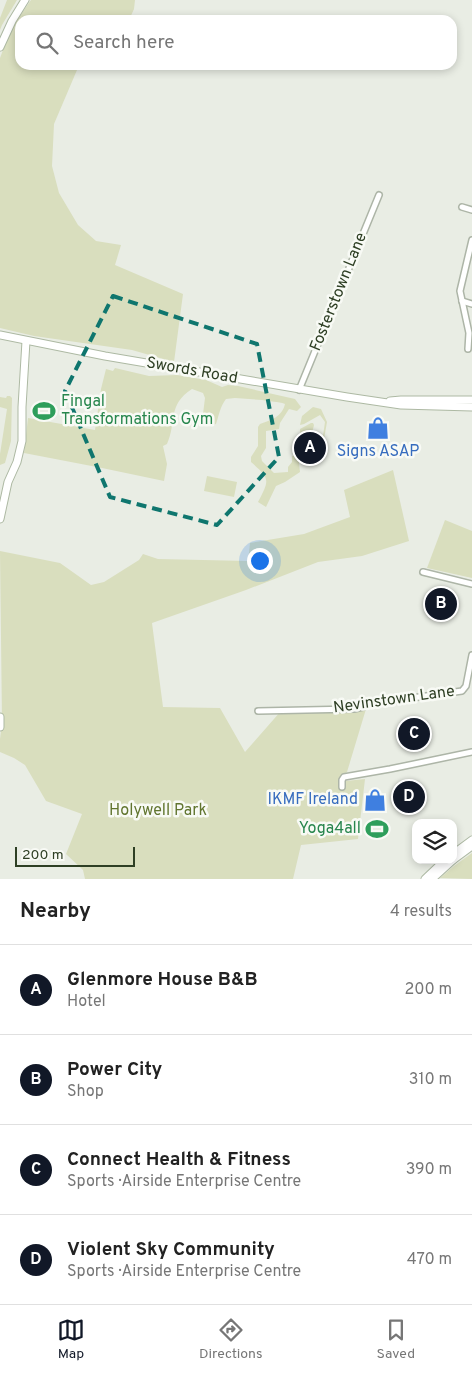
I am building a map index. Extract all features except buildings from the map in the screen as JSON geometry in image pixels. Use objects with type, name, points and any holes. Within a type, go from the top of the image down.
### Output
[{"type":"main road","points":[[16,15],[25,0]]},
{"type":"main road","points":[[0,47],[15,16]]},
{"type":"main road","name":"Swords Road","points":[[0,335],[299,390],[401,405],[472,407]]},
{"type":"main road","points":[[0,518],[8,482],[17,462],[22,441],[26,341]]},
{"type":"main road","name":"Swords Road","points":[[384,402],[402,400],[472,400]]},
{"type":"main road","points":[[0,717],[0,727]]},
{"type":"main road","points":[[457,851],[472,840]]},
{"type":"main road","points":[[457,857],[472,846]]},
{"type":"main road","points":[[425,879],[441,864]]},
{"type":"main road","points":[[432,879],[449,864]]},
{"type":"street","name":"Fosterstown Lane","points":[[299,390],[379,195]]},
{"type":"street","points":[[462,207],[472,210]]},
{"type":"street","points":[[468,348],[471,333],[460,291],[470,261],[472,240]]},
{"type":"street","points":[[462,301],[472,304]]},
{"type":"street","points":[[423,572],[472,584]]},
{"type":"street","name":"Nevinstown Lane","points":[[258,711],[363,708],[376,702],[462,691],[466,686],[472,655]]},
{"type":"street","points":[[342,787],[344,777],[472,752]]},
{"type":"highlighted area","points":[[113,296],[257,344],[279,457],[217,525],[110,497],[65,391]]},
{"type":"green space","points":[[7,0],[17,0],[0,30],[0,18]]},
{"type":"green space","points":[[31,0],[135,0],[131,15],[20,15]]},
{"type":"green space","points":[[15,24],[15,70],[77,70],[54,124],[52,166],[59,193],[78,225],[96,241],[121,245],[115,265],[183,294],[174,362],[132,350],[34,336],[0,328],[0,58]]},
{"type":"green space","points":[[115,368],[149,376],[177,375],[206,380],[222,387],[228,385],[238,386],[295,399],[301,407],[297,411],[289,409],[280,423],[279,429],[266,431],[266,448],[261,456],[262,461],[274,473],[288,472],[292,456],[298,455],[300,472],[276,486],[266,507],[258,502],[265,488],[266,480],[262,472],[251,462],[251,457],[258,446],[258,427],[260,424],[279,415],[285,404],[262,400],[226,399],[216,424],[213,425],[203,414],[205,398],[203,393],[192,389],[179,401],[174,414],[170,436],[167,444],[163,446],[167,464],[164,481],[24,453],[28,418],[95,430],[106,369],[113,371]]},
{"type":"green space","points":[[7,396],[12,398],[11,441],[5,463],[0,465],[7,409],[0,407],[0,397],[6,398]]},
{"type":"green space","points":[[313,407],[321,409],[327,422],[324,439],[325,422],[320,415],[300,425],[302,416]]},
{"type":"green space","points":[[311,423],[314,425],[309,438],[300,438],[300,429]]},
{"type":"green space","name":"Holywell Park","points":[[393,470],[409,541],[362,556],[318,562],[152,623],[163,707],[220,708],[245,752],[281,711],[364,707],[366,709],[347,772],[340,777],[339,788],[345,788],[346,781],[365,779],[358,839],[301,845],[293,879],[85,879],[83,870],[66,854],[82,814],[46,801],[25,765],[0,752],[2,723],[0,551],[60,563],[91,585],[104,582],[139,560],[143,554],[158,559],[248,561],[250,543],[304,534],[350,517],[344,490]]},
{"type":"green space","points":[[207,476],[237,482],[234,497],[204,491]]},
{"type":"green space","points":[[445,520],[472,531],[472,578],[427,568]]},
{"type":"green space","points":[[472,853],[472,879],[440,878],[454,866]]},
{"type":"place","name":"Fingal Transformations Gym","points":[[44,411]]},
{"type":"place","name":"Signs ASAP","points":[[378,428]]},
{"type":"place","name":"Glenmore House B&B","points":[[310,448]]},
{"type":"place","name":"Power City","points":[[441,604]]},
{"type":"place","name":"Connect Health & Fitness","points":[[414,734]]},
{"type":"place","name":"Violent Sky Community","points":[[409,797]]},
{"type":"place","name":"IKMF Ireland","points":[[375,800]]},
{"type":"place","name":"Yoga4all","points":[[377,829]]}]
